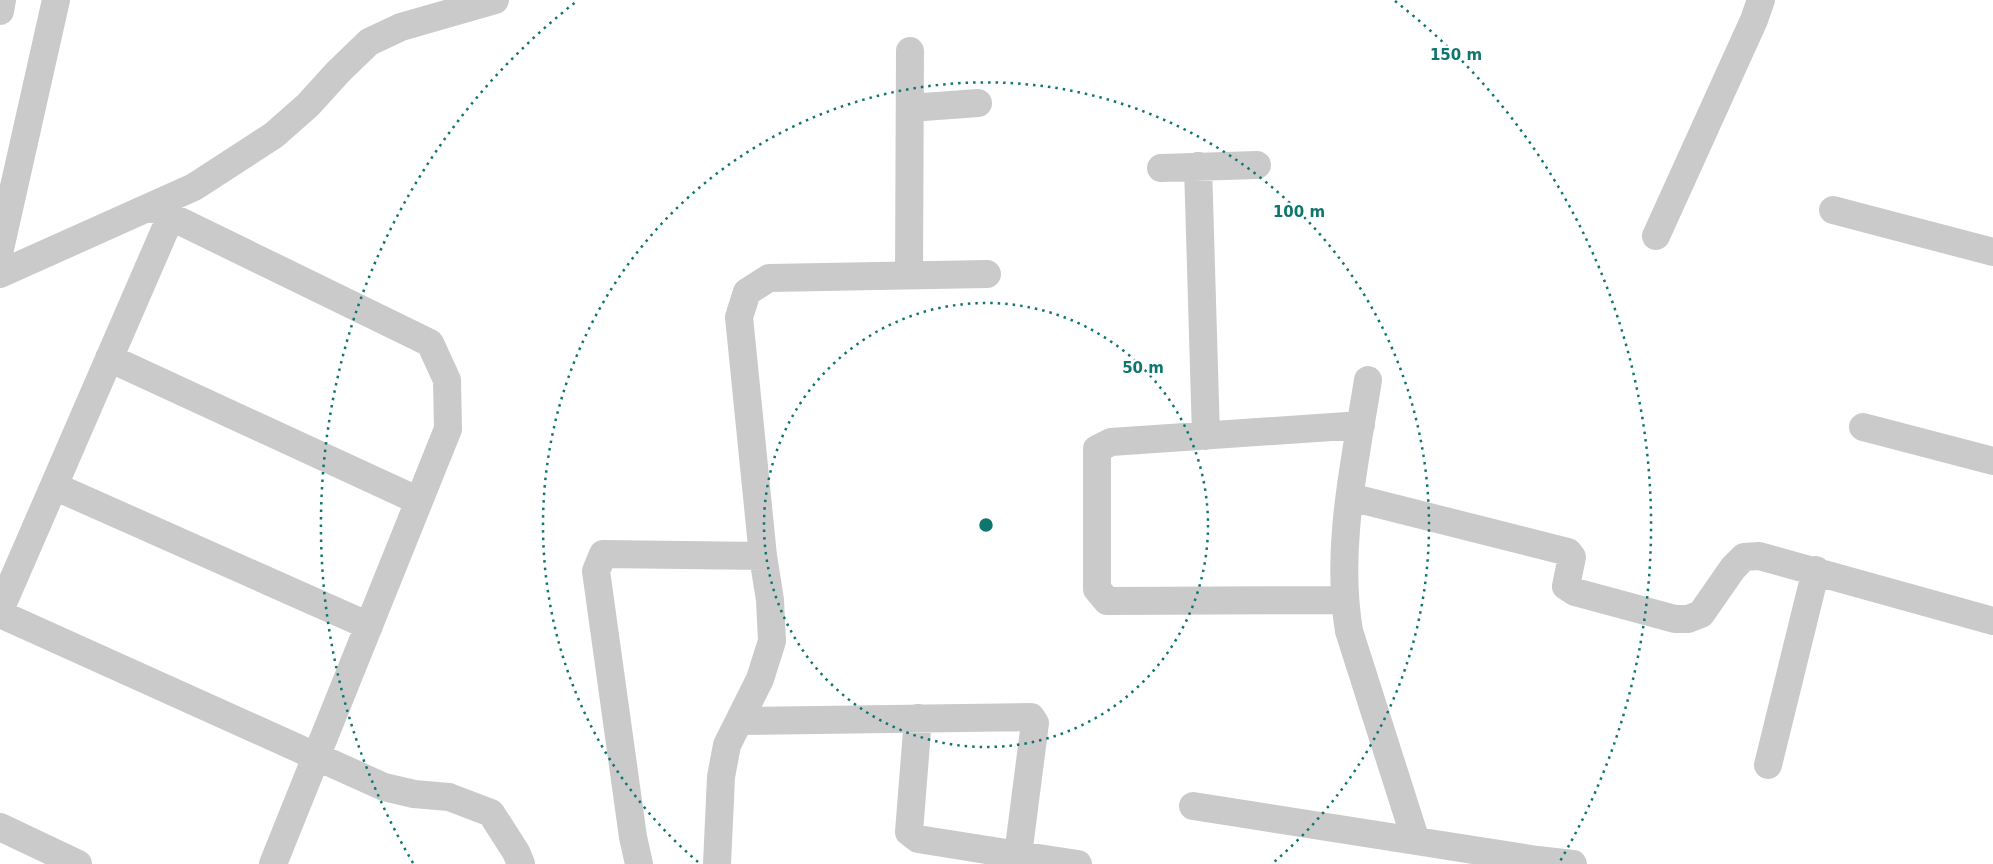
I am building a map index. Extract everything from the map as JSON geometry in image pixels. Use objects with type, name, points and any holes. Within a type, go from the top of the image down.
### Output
[{"type":"street","points":[[0,11],[2,0]]},
{"type":"street","points":[[0,250],[56,0]]},
{"type":"street","points":[[0,274],[161,211],[274,135],[308,105],[369,42],[401,28],[495,0]]},
{"type":"street","points":[[1656,236],[1754,20],[1761,0]]},
{"type":"street","points":[[909,275],[910,51]]},
{"type":"street","points":[[910,108],[978,103]]},
{"type":"street","points":[[1161,168],[1257,164]]},
{"type":"street","points":[[1198,166],[1206,436]]},
{"type":"street","points":[[1833,210],[1993,252]]},
{"type":"street","points":[[0,610],[109,358],[161,211]]},
{"type":"street","points":[[161,211],[430,342],[447,380],[448,429],[274,864]]},
{"type":"street","points":[[717,864],[721,777],[727,745],[760,679],[772,641],[770,600],[763,556],[739,317],[747,292],[769,278],[987,274]]},
{"type":"street","points":[[109,358],[419,501]]},
{"type":"street","points":[[1368,380],[1347,516],[1344,600],[1349,631],[1416,841]]},
{"type":"street","points":[[1344,600],[1107,601],[1097,589],[1097,449],[1111,442],[1361,425]]},
{"type":"street","points":[[1863,427],[1993,461]]},
{"type":"street","points":[[54,486],[369,626]]},
{"type":"street","points":[[1350,497],[1568,552],[1572,557],[1566,586],[1574,592],[1675,619],[1688,619],[1701,614],[1733,568],[1744,557],[1759,556],[1816,570],[1993,620]]},
{"type":"street","points":[[639,864],[633,837],[596,571],[603,554],[763,556]]},
{"type":"street","points":[[1768,765],[1816,570]]},
{"type":"street","points":[[0,614],[384,787],[414,794],[449,797],[491,813],[516,852],[521,864]]},
{"type":"street","points":[[739,721],[1030,717],[1034,724],[1018,855]]},
{"type":"street","points":[[918,718],[909,832],[918,839],[1078,864]]},
{"type":"street","points":[[1193,806],[1537,862],[1573,864]]},
{"type":"street","points":[[0,827],[78,864]]}]
